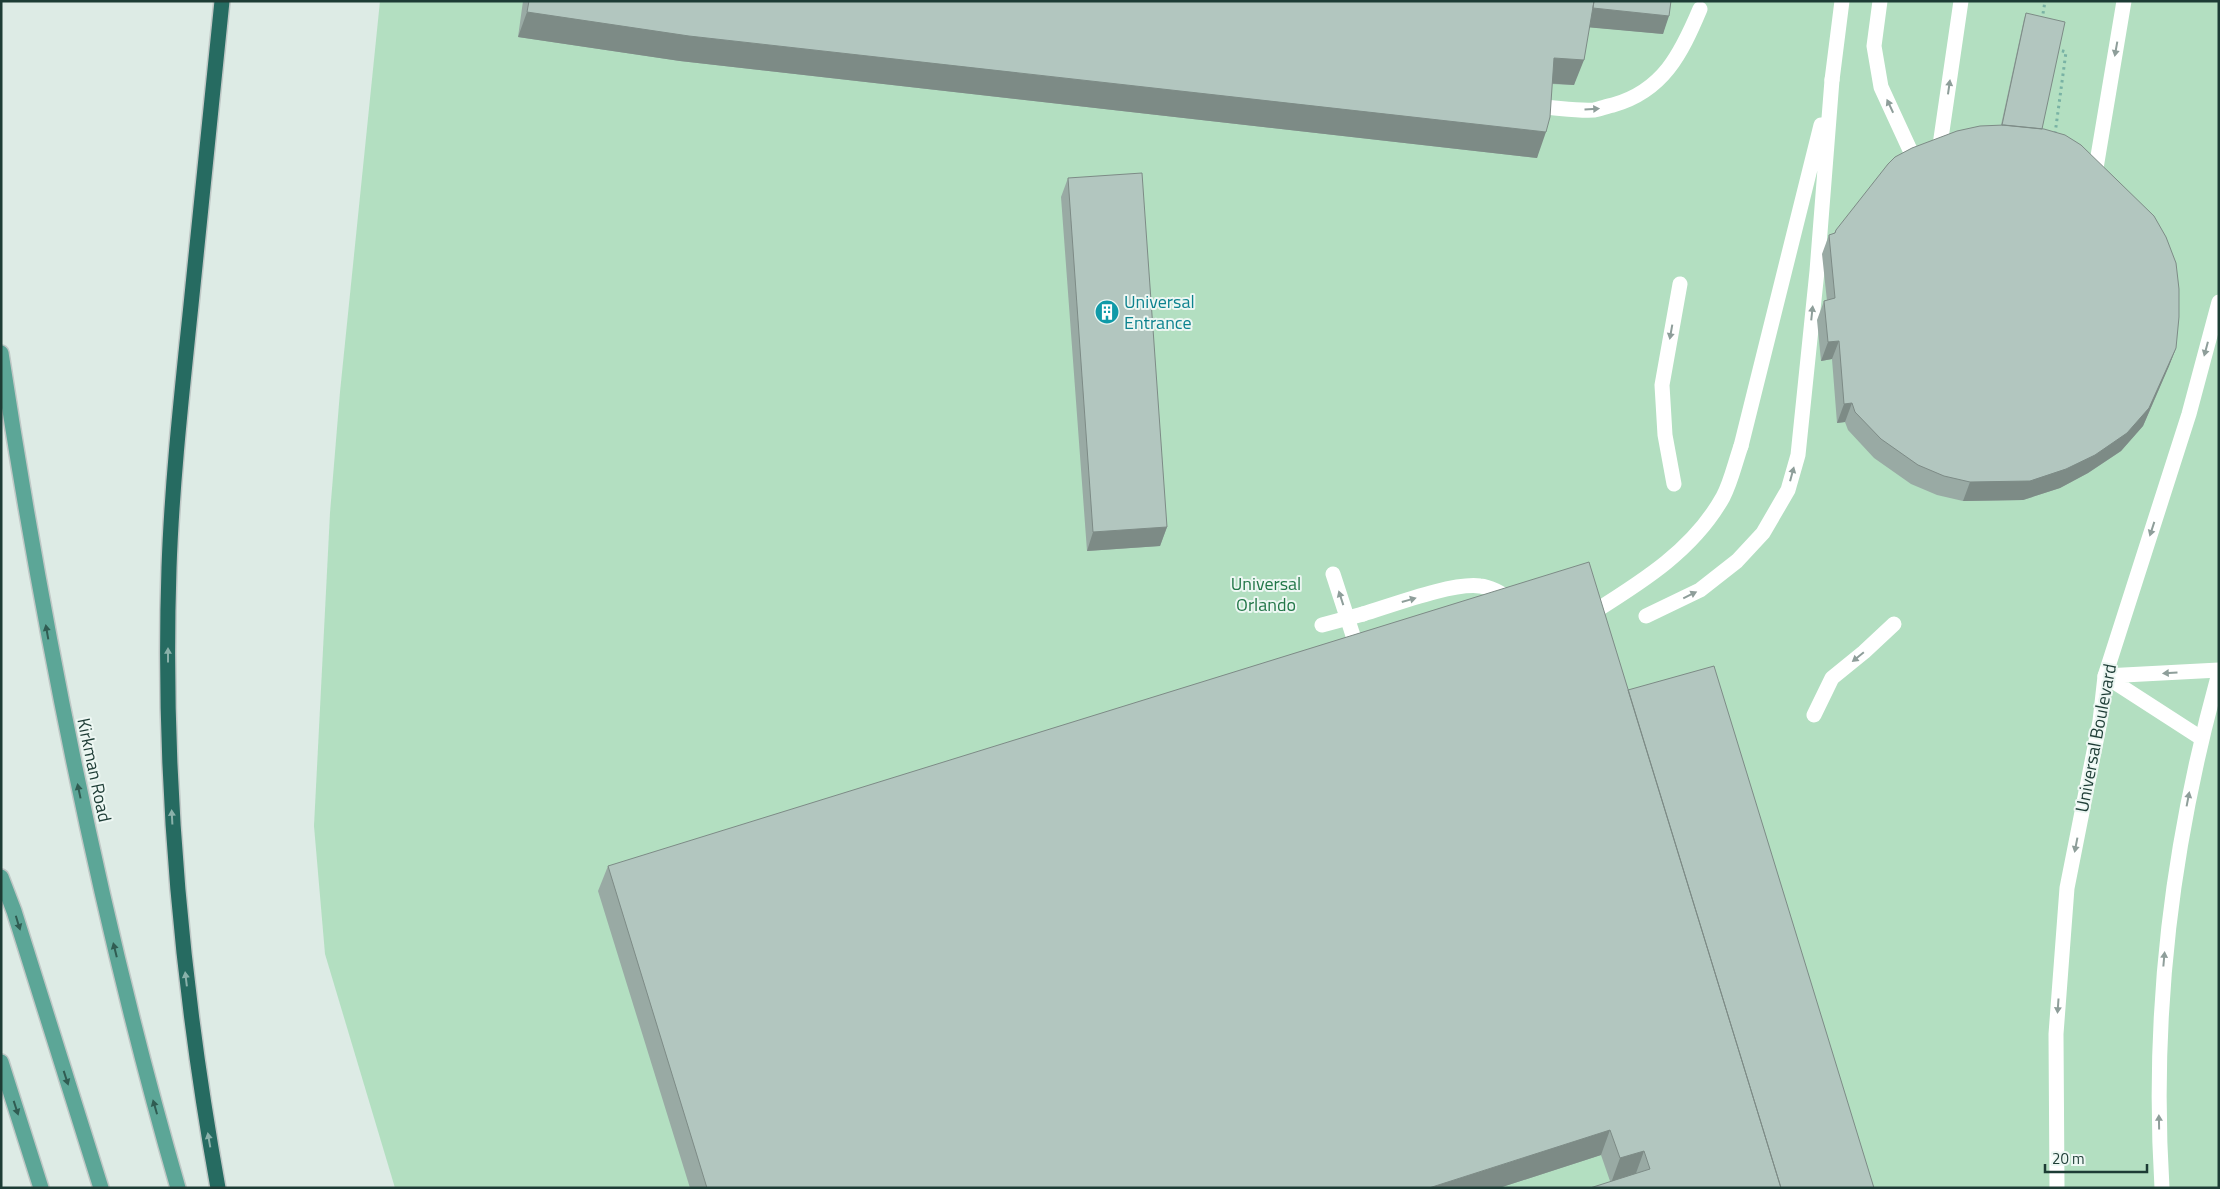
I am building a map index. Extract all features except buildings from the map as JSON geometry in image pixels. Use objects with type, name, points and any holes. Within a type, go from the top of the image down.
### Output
[{"type":"highway","points":[[218,1188],[199,1078],[178,902],[170,782],[168,626],[170,546],[183,378],[222,1]]},
{"type":"main road","name":"Kirkman Road","points":[[1,353],[43,608],[80,799],[127,999],[178,1188]]},
{"type":"main road","points":[[1,877],[14,911],[101,1188]]},
{"type":"main road","points":[[1,1062],[41,1188]]},
{"type":"street","points":[[1646,616],[1700,590],[1737,561],[1763,533],[1788,490],[1799,446],[1818,261],[1832,80],[1842,1]]},
{"type":"street","points":[[1880,1],[1874,46],[1881,88],[1910,150]]},
{"type":"street","points":[[1939,152],[1961,1]]},
{"type":"street","points":[[2094,183],[2124,1]]},
{"type":"street","points":[[1543,107],[1595,110],[1630,100],[1648,90],[1667,72],[1686,42],[1700,9]]},
{"type":"street","points":[[1584,617],[1635,586],[1696,535],[1723,496],[1741,446],[1832,80]]},
{"type":"street","points":[[1674,484],[1665,435],[1662,385],[1680,284]]},
{"type":"street","name":"Universal Boulevard","points":[[2058,1188],[2056,1034],[2067,888],[2100,721],[2105,676],[2189,414],[2219,302]]},
{"type":"street","points":[[1333,574],[1360,655]]},
{"type":"street","points":[[1322,625],[1457,587],[1480,586],[1500,593],[1521,606]]},
{"type":"street","points":[[1814,715],[1832,678],[1894,624]]},
{"type":"street","points":[[2105,676],[2219,671],[2201,738],[2174,877],[2162,988],[2159,1102],[2162,1188]]},
{"type":"street","points":[[2105,676],[2201,738]]},
{"type":"path","points":[[2041,22],[2045,1]]},
{"type":"path","points":[[2047,47],[2066,52],[2054,143]]},
{"type":"green space","name":"Universal Orlando","points":[[380,1],[2219,1],[2219,1188],[395,1188],[325,954],[314,826],[330,513],[340,392]]},
{"type":"place","name":"Universal Entrance","points":[[1107,312]]}]
